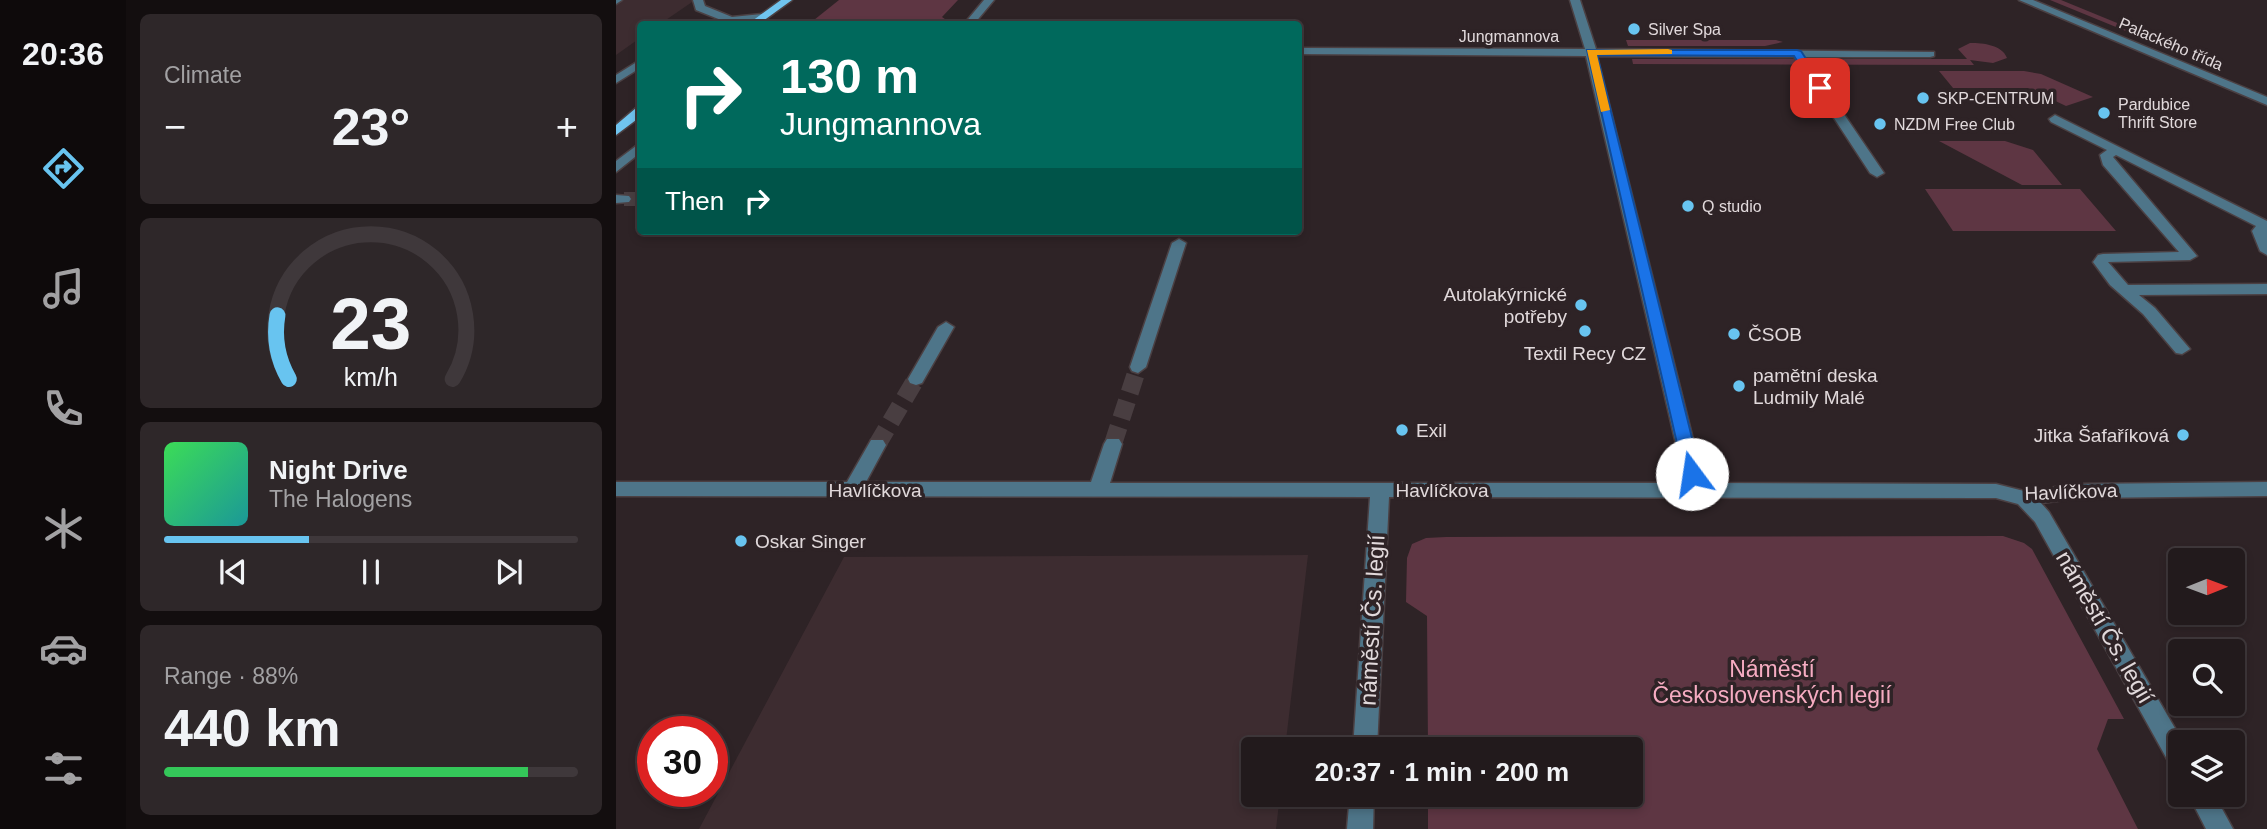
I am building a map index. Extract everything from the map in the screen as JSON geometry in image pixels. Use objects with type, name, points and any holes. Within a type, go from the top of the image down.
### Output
[{"type":"main road","points":[[757,21],[787,0]]},
{"type":"main road","points":[[616,131],[637,114]]},
{"type":"street","points":[[698,0],[701,8],[731,20]]},
{"type":"street","points":[[972,21],[989,0]]},
{"type":"street","points":[[1575,0],[1591,52],[1696,491]]},
{"type":"street","name":"Palackého třída","points":[[2024,0],[2267,101]]},
{"type":"street","points":[[728,21],[762,17]]},
{"type":"street","name":"Jungmannova","points":[[1302,51],[1930,54]]},
{"type":"street","points":[[1797,53],[1877,173]]},
{"type":"street","points":[[616,80],[637,65]]},
{"type":"street","points":[[2054,119],[2267,225],[2259,231],[2267,251]]},
{"type":"street","points":[[616,168],[637,150]]},
{"type":"street","points":[[2117,150],[2106,155],[2108,162],[2190,257],[2100,260],[2101,265],[2155,317],[2182,349]]},
{"type":"street","points":[[1138,367],[1179,243]]},
{"type":"street","points":[[2124,290],[2267,289]]},
{"type":"street","points":[[916,379],[946,327]]},
{"type":"street","points":[[1098,490],[1113,444]]},
{"type":"street","points":[[852,490],[877,445]]},
{"type":"street","name":"Havlíčkova","points":[[616,489],[1996,491],[2024,498],[2081,491],[2267,489]]},
{"type":"street","name":"náměstí Čs. legií","points":[[1365,737],[1380,490]]},
{"type":"street","name":"náměstí Čs. legií","points":[[2024,498],[2042,517],[2168,739]]},
{"type":"street","points":[[1360,829],[1361,807]]},
{"type":"street","points":[[2207,807],[2220,829]]},
{"type":"shaded area","points":[[616,0],[695,0],[664,21],[637,21],[637,40],[616,55]]},
{"type":"shaded area","points":[[1308,555],[1286,737],[1241,737],[1241,807],[1279,807],[1276,829],[699,829],[711,807],[728,807],[728,775],[844,557]]},
{"type":"green space","points":[[839,0],[958,0],[942,17],[948,21],[813,21]]},
{"type":"green space","points":[[2050,0],[2061,0],[2205,59],[2199,61]]},
{"type":"green space","points":[[1626,40],[1783,42],[1765,46],[1628,46]]},
{"type":"green space","points":[[1970,43],[1987,44],[1997,48],[2007,58],[1993,63],[1970,60],[1974,65],[1633,64],[1632,59],[1967,59],[1958,49]]},
{"type":"green space","points":[[1939,71],[2024,71],[2041,74],[2093,97],[2066,106],[2028,88],[1953,88]]},
{"type":"green space","points":[[1939,141],[2005,141],[2033,150],[2062,185],[2022,185]]},
{"type":"green space","points":[[1925,189],[2080,189],[2116,231],[1953,231]]},
{"type":"green space","name":"Náměstí Československých legií","points":[[2003,536],[2024,543],[2032,549],[2124,719],[2108,719],[2097,749],[2138,829],[1428,829],[1428,807],[1643,807],[1643,737],[1428,737],[1427,616],[1406,602],[1407,558],[1412,544],[1426,538]]},
{"type":"tunnel","points":[[624,199],[637,199]]},
{"type":"tunnel","points":[[1113,444],[1138,367]]},
{"type":"tunnel","points":[[877,445],[916,379]]},
{"type":"slow traffic","points":[[1605,110],[1591,52],[1668,52]]},
{"type":"place","name":"Silver Spa","points":[[1634,29]]},
{"type":"place","name":"SKP-CENTRUM","points":[[1923,98]]},
{"type":"place","name":"Pardubice Thrift Store","points":[[2104,113]]},
{"type":"place","name":"NZDM Free Club","points":[[1880,124]]},
{"type":"place","name":"Q studio","points":[[1688,206]]},
{"type":"place","name":"Autolakýrnické potřeby","points":[[1581,305]]},
{"type":"place","name":"Textil Recy CZ","points":[[1585,331]]},
{"type":"place","name":"ČSOB","points":[[1734,334]]},
{"type":"place","name":"pamětní deska Ludmily Malé","points":[[1739,386]]},
{"type":"place","name":"Exil","points":[[1402,430]]},
{"type":"place","name":"Jitka Šafaříková","points":[[2183,435]]},
{"type":"place","name":"Oskar Singer","points":[[741,541]]},
{"type":"route","points":[[1692,474],[1591,52],[1797,53],[1820,88]]}]
